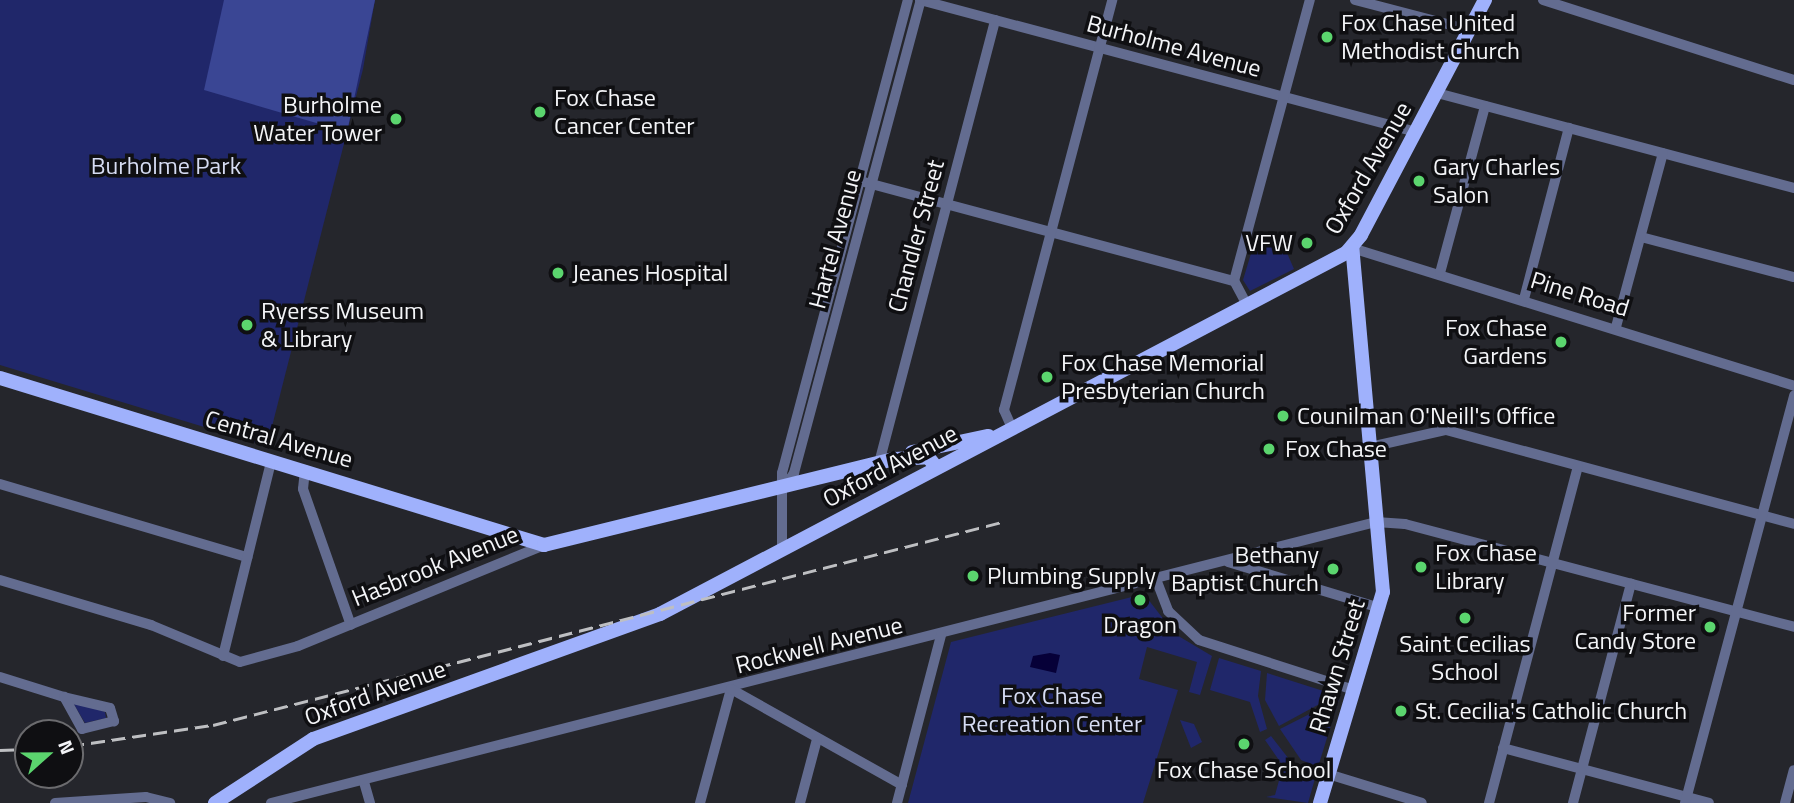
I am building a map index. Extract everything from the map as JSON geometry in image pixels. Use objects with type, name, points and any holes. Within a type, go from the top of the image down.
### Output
[{"type":"main road","name":"Oxford Avenue","points":[[215,803],[313,738],[648,620],[1352,248],[1485,0]]},
{"type":"main road","name":"Rhawn Street","points":[[1320,803],[1380,608],[1376,522],[1352,248]]},
{"type":"main road","name":"Central Avenue","points":[[0,380],[305,470],[544,545]]},
{"type":"main road","name":"Hasbrook Avenue","points":[[544,545],[1006,431]]},
{"type":"main road","name":"Hasbrook Avenue","points":[[895,459],[928,457],[936,467]]},
{"type":"street","name":"Hartel Avenue","points":[[866,182],[908,0]]},
{"type":"street","name":"Hartel Avenue","points":[[782,548],[785,486],[782,472],[921,0]]},
{"type":"street","name":"Burholme Avenue","points":[[921,0],[1416,132]]},
{"type":"street","points":[[1006,431],[1004,410],[1112,0]]},
{"type":"street","points":[[1247,305],[1234,281],[1310,0]]},
{"type":"street","points":[[1355,0],[1470,30]]},
{"type":"street","points":[[1543,0],[1794,80]]},
{"type":"street","name":"Chandler Street","points":[[879,463],[995,20]]},
{"type":"street","points":[[1437,93],[1794,188]]},
{"type":"street","points":[[1440,272],[1485,106]]},
{"type":"street","points":[[1524,299],[1569,128]]},
{"type":"street","points":[[1616,327],[1663,153]]},
{"type":"street","points":[[866,182],[1234,281]]},
{"type":"street","points":[[1641,237],[1794,277]]},
{"type":"street","name":"Pine Road","points":[[1352,248],[1440,272],[1726,361],[1794,386]]},
{"type":"street","points":[[1686,800],[1794,395]]},
{"type":"street","points":[[1370,447],[1446,430],[1794,524]]},
{"type":"street","points":[[223,656],[271,462]]},
{"type":"street","points":[[1489,803],[1578,467]]},
{"type":"street","points":[[305,470],[303,489],[351,625]]},
{"type":"street","points":[[0,484],[247,557]]},
{"type":"street","points":[[1376,522],[1553,563],[1794,627]]},
{"type":"street","name":"Rockwell Avenue","points":[[271,803],[731,689],[1376,522]]},
{"type":"street","name":"Hasbrook Avenue","points":[[0,580],[151,625],[240,662],[351,625],[544,545]]},
{"type":"street","points":[[1226,562],[1380,608]]},
{"type":"street","points":[[1156,579],[1168,611],[1199,639],[1354,690]]},
{"type":"street","points":[[1573,803],[1631,584]]},
{"type":"street","points":[[897,803],[941,635]]},
{"type":"street","points":[[0,677],[64,698],[110,708],[114,722],[82,729],[64,698]]},
{"type":"street","points":[[700,803],[731,689],[902,785]]},
{"type":"street","points":[[800,803],[817,739]]},
{"type":"street","points":[[1503,748],[1686,800],[1709,803]]},
{"type":"street","points":[[1785,803],[1794,770]]},
{"type":"street","points":[[1328,774],[1422,803]]},
{"type":"street","points":[[364,782],[370,803]]},
{"type":"street","points":[[55,803],[146,797],[170,803]]},
{"type":"green space","name":"Burholme Park","points":[[0,0],[375,0],[363,69],[267,446],[0,365]]},
{"type":"green space","points":[[1256,237],[1284,246],[1294,269],[1250,291],[1243,280]]},
{"type":"green space","name":"Fox Chase Recreation Center","points":[[1144,594],[1175,634],[1212,656],[1200,695],[1189,692],[1197,662],[1147,647],[1139,679],[1178,690],[1143,803],[908,803],[951,642]]},
{"type":"green space","points":[[1219,658],[1261,671],[1258,696],[1267,729],[1260,732],[1250,702],[1210,690]]},
{"type":"green space","points":[[1267,673],[1336,695],[1279,726],[1265,700]]},
{"type":"green space","points":[[1339,699],[1318,767],[1301,760],[1280,729]]},
{"type":"green space","points":[[72,701],[105,712],[106,718],[85,723]]},
{"type":"green space","points":[[1180,720],[1194,724],[1202,742],[1191,748]]},
{"type":"green space","points":[[1271,736],[1292,763],[1316,775],[1308,803],[1266,797],[1275,795],[1283,766],[1265,740]]},
{"type":"shaded area","points":[[224,0],[375,0],[347,132],[204,90]]},
{"type":"shaded area","points":[[1050,653],[1060,655],[1056,673],[1030,667],[1033,656]]},
{"type":"railway","points":[[84,744],[213,725],[1002,522]]},
{"type":"railway","points":[[0,750],[14,750]]},
{"type":"place","name":"Fox Chase United Methodist Church","points":[[1327,37]]},
{"type":"place","name":"Fox Chase Cancer Center","points":[[540,112]]},
{"type":"place","name":"Burholme Water Tower","points":[[396,119]]},
{"type":"place","name":"Gary Charles Salon","points":[[1419,181]]},
{"type":"place","name":"VFW","points":[[1307,243]]},
{"type":"place","name":"Jeanes Hospital","points":[[558,273]]},
{"type":"place","name":"Ryerss Museum & Library","points":[[247,325]]},
{"type":"place","name":"Fox Chase Gardens","points":[[1561,342]]},
{"type":"place","name":"Fox Chase Memorial Presbyterian Church","points":[[1047,377]]},
{"type":"place","name":"Counilman O'Neill's Office","points":[[1283,416]]},
{"type":"place","name":"Fox Chase","points":[[1269,449]]},
{"type":"place","name":"Fox Chase Library","points":[[1421,567]]},
{"type":"place","name":"Bethany Baptist Church","points":[[1333,569]]},
{"type":"place","name":"Plumbing Supply","points":[[973,576]]},
{"type":"place","name":"Dragon","points":[[1140,600]]},
{"type":"place","name":"Saint Cecilias School","points":[[1465,618]]},
{"type":"place","name":"Former Candy Store","points":[[1710,627]]},
{"type":"place","name":"St. Cecilia's Catholic Church","points":[[1401,711]]},
{"type":"place","name":"Fox Chase School","points":[[1244,744]]}]
